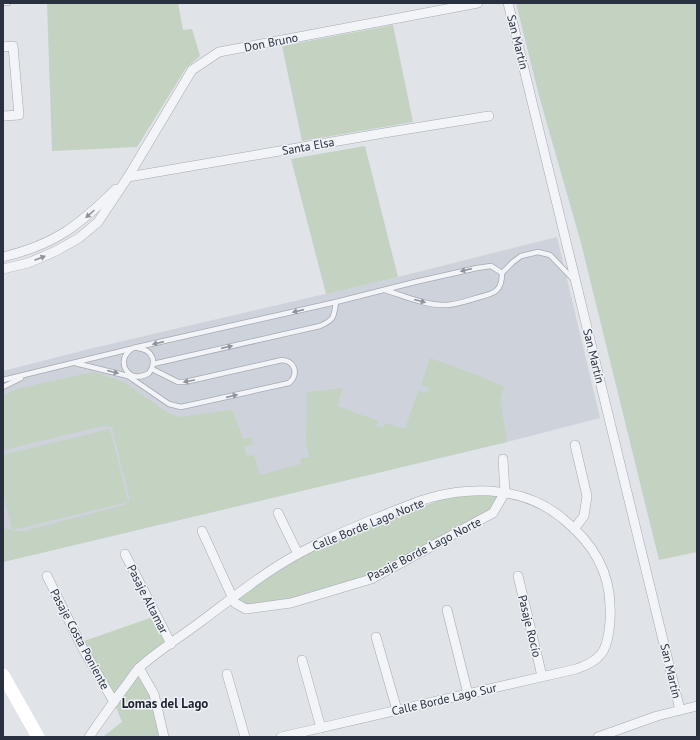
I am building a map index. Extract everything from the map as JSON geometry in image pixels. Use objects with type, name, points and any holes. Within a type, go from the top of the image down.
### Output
[{"type":"street","name":"Don Bruno","points":[[128,177],[192,70],[219,52],[478,3]]},
{"type":"street","name":"San Martín","points":[[508,3],[680,710]]},
{"type":"street","points":[[3,47],[13,46],[19,115],[3,116]]},
{"type":"street","name":"Santa Elsa","points":[[128,177],[489,116]]},
{"type":"street","points":[[3,257],[38,247],[65,233],[90,213],[128,177]]},
{"type":"street","points":[[3,269],[42,258],[79,238],[98,222],[128,177]]},
{"type":"street","points":[[574,529],[584,516],[587,496],[575,445]]},
{"type":"street","points":[[503,459],[505,492]]},
{"type":"street","name":"Calle Borde Lago Norte","points":[[89,737],[139,668],[265,574],[298,554],[350,528],[433,497],[468,492],[505,492],[527,498],[548,508],[574,529],[597,556],[604,570],[610,593],[608,633],[603,652]]},
{"type":"street","name":"Pasaje Borde Lago Norte","points":[[234,598],[235,603],[246,609],[291,603],[371,579],[493,513],[505,492]]},
{"type":"street","points":[[278,513],[298,554]]},
{"type":"street","points":[[202,531],[234,598]]},
{"type":"street","name":"Pasaje Altamar","points":[[125,554],[172,644]]},
{"type":"street","name":"Pasaje Costa Poniente","points":[[47,576],[83,649],[114,702]]},
{"type":"street","name":"Pasaje Rocío","points":[[518,576],[542,676]]},
{"type":"street","points":[[447,610],[468,694]]},
{"type":"street","points":[[376,637],[397,710]]},
{"type":"street","name":"Calle Borde Lago Sur","points":[[281,737],[582,667],[592,662],[603,652]]},
{"type":"street","points":[[302,660],[321,728]]},
{"type":"street","points":[[139,668],[154,694],[164,737]]},
{"type":"street","points":[[227,674],[245,737]]},
{"type":"street","points":[[3,675],[38,737]]},
{"type":"street","points":[[598,737],[680,710],[697,706]]},
{"type":"street","points":[[626,727],[628,737]]},
{"type":"lane","points":[[3,3],[8,3]]},
{"type":"lane","points":[[383,290],[433,304],[452,304],[493,293],[499,289],[502,282],[502,273],[513,262],[521,256],[538,252],[550,255],[576,282]]},
{"type":"lane","points":[[3,380],[477,268],[491,266],[502,273]]},
{"type":"lane","points":[[152,366],[320,326],[332,320],[336,302]]},
{"type":"lane","points":[[75,363],[130,376],[144,376],[148,373],[152,366],[152,357],[150,353],[142,348],[136,348],[129,351],[125,356],[124,361],[126,370],[130,376],[169,404],[181,407],[289,382],[294,377],[295,373],[293,365],[290,362],[282,360],[185,382],[178,382],[152,366]]},
{"type":"lane","points":[[3,387],[29,374]]},
{"type":"shaded area","points":[[557,237],[600,418],[507,442],[3,562],[3,371],[89,349],[398,277]]},
{"type":"green space","points":[[47,3],[178,3],[183,30],[192,29],[200,56],[186,68],[137,147],[52,151]]},
{"type":"green space","points":[[516,3],[697,3],[697,552],[659,560],[581,243],[538,92]]},
{"type":"green space","points":[[393,25],[413,122],[302,141],[282,46]]},
{"type":"green space","points":[[365,146],[398,277],[326,294],[291,159]]},
{"type":"green space","points":[[430,358],[477,375],[504,387],[500,400],[507,442],[3,562],[3,528],[16,531],[25,531],[125,505],[130,500],[112,427],[102,426],[3,450],[3,396],[16,389],[93,372],[122,381],[168,413],[180,417],[232,410],[243,439],[251,437],[253,444],[244,447],[247,456],[254,455],[260,475],[301,464],[300,459],[309,457],[306,443],[307,392],[343,388],[337,406],[378,421],[376,426],[383,428],[386,423],[405,429],[418,391],[428,393],[429,388],[421,385]]},
{"type":"green space","points":[[110,429],[128,502],[12,530],[3,492],[3,455]]},
{"type":"green space","points":[[501,495],[491,511],[370,576],[290,600],[247,605],[231,603],[304,553],[447,497]]},
{"type":"green space","points":[[153,617],[167,642],[113,697],[84,641]]},
{"type":"green space","points":[[138,675],[150,697],[160,737],[103,737],[122,722],[116,707]]},
{"type":"district","name":"Lomas del Lago","points":[[165,703]]}]
